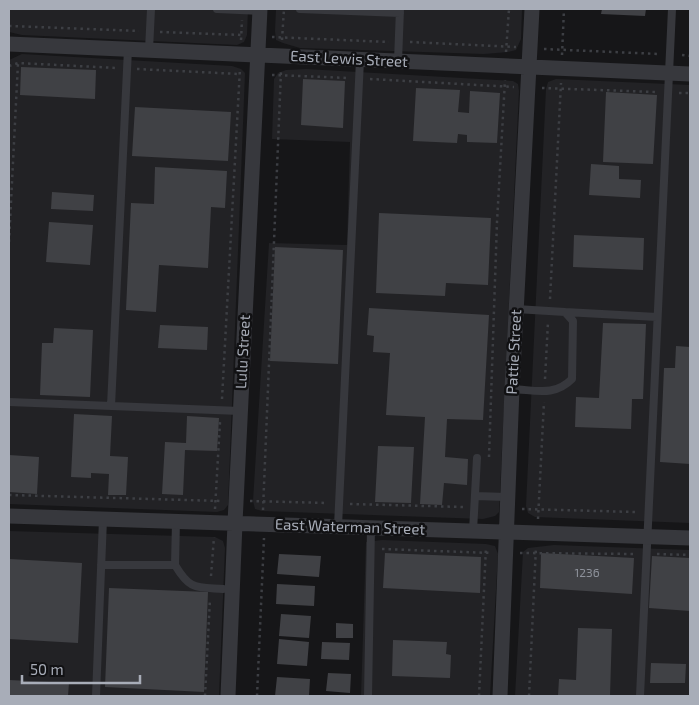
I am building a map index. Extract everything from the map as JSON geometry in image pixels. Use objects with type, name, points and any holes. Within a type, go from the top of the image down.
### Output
[{"type":"street","name":"Pattie Street","points":[[500,696],[512,389],[532,9]]},
{"type":"street","name":"Lulu Street","points":[[228,696],[260,10]]},
{"type":"street","name":"East Lewis Street","points":[[9,44],[690,74]]},
{"type":"street","name":"East Waterman Street","points":[[9,516],[690,538]]},
{"type":"lane","points":[[149,50],[151,9]]},
{"type":"lane","points":[[217,9],[260,10]]},
{"type":"lane","points":[[300,9],[400,11],[398,61]]},
{"type":"lane","points":[[640,696],[672,9]]},
{"type":"lane","points":[[111,406],[128,49]]},
{"type":"lane","points":[[338,526],[360,60]]},
{"type":"lane","points":[[516,309],[657,317]]},
{"type":"lane","points":[[512,389],[554,391],[564,387],[572,379],[573,321],[565,312]]},
{"type":"lane","points":[[9,402],[240,411]]},
{"type":"lane","points":[[477,458],[474,507],[480,531]]},
{"type":"lane","points":[[475,496],[507,503]]},
{"type":"lane","points":[[96,696],[103,519]]},
{"type":"lane","points":[[176,521],[175,565],[183,578],[197,587],[223,589]]},
{"type":"lane","points":[[368,696],[371,527]]},
{"type":"lane","points":[[101,565],[175,565]]},
{"type":"path","points":[[257,696],[264,544],[263,502],[284,9]]},
{"type":"path","points":[[489,457],[497,222],[509,9]]},
{"type":"path","points":[[529,696],[564,9]]},
{"type":"path","points":[[205,696],[243,10]]},
{"type":"path","points":[[9,26],[690,56]]},
{"type":"path","points":[[9,44],[18,63],[9,242]]},
{"type":"path","points":[[9,495],[474,507]]},
{"type":"path","points":[[507,503],[538,509],[636,512]]},
{"type":"path","points":[[479,696],[486,553],[480,531]]},
{"type":"path","points":[[371,549],[486,553],[690,555]]},
{"type":"shaded area","points":[[9,9],[248,9],[247,35],[244,42],[237,45],[22,35],[9,32]]},
{"type":"shaded area","points":[[276,9],[522,9],[521,39],[516,50],[484,54],[300,48],[276,40]]},
{"type":"shaded area","points":[[22,54],[232,66],[241,69],[245,73],[228,505],[224,510],[217,512],[9,504],[9,60]]},
{"type":"shaded area","points":[[306,69],[513,81],[518,84],[499,512],[495,516],[483,519],[262,511],[255,509],[253,501],[269,243],[347,245],[350,142],[272,139],[274,79],[278,73],[286,70]]},
{"type":"shaded area","points":[[556,79],[690,85],[690,523],[535,517],[528,513],[526,506],[546,89],[548,82]]},
{"type":"shaded area","points":[[9,531],[215,537],[223,541],[225,548],[219,696],[9,696]]},
{"type":"shaded area","points":[[382,540],[486,544],[495,546],[498,554],[490,696],[361,696],[366,542]]},
{"type":"shaded area","points":[[554,545],[690,550],[690,696],[515,696],[523,552],[528,548]]},
{"type":"building","points":[[602,9],[646,9],[645,16],[601,14]]},
{"type":"building","points":[[21,67],[96,70],[95,99],[20,95]]},
{"type":"building","points":[[303,79],[345,81],[343,128],[301,125]]},
{"type":"building","points":[[416,88],[460,90],[458,112],[469,113],[470,91],[500,93],[497,143],[467,142],[467,135],[458,134],[457,143],[413,141]]},
{"type":"building","points":[[606,92],[657,95],[653,164],[603,162]]},
{"type":"building","points":[[135,107],[231,112],[228,161],[132,156]]},
{"type":"building","points":[[591,164],[619,166],[619,179],[641,180],[640,198],[589,195]]},
{"type":"building","points":[[155,167],[227,171],[225,208],[211,207],[208,268],[159,265],[156,312],[126,310],[131,203],[154,204]]},
{"type":"building","points":[[52,192],[94,195],[93,211],[51,209]]},
{"type":"building","points":[[379,213],[491,218],[488,285],[446,283],[445,296],[376,293]]},
{"type":"building","points":[[49,222],[93,225],[90,265],[46,262]]},
{"type":"building","points":[[574,235],[644,238],[643,270],[573,267]]},
{"type":"building","points":[[275,247],[343,250],[338,364],[270,361]]},
{"type":"building","points":[[369,308],[489,315],[483,420],[447,419],[445,457],[468,459],[467,485],[444,483],[442,505],[420,504],[425,417],[386,415],[390,353],[373,352],[374,336],[367,335]]},
{"type":"building","points":[[603,323],[646,324],[643,399],[632,399],[631,429],[575,427],[576,397],[599,398]]},
{"type":"building","points":[[160,325],[208,327],[207,350],[158,348]]},
{"type":"building","points":[[54,328],[93,330],[90,397],[40,395],[42,343],[53,343]]},
{"type":"building","points":[[676,346],[690,347],[690,464],[660,462],[664,368],[675,368]]},
{"type":"building","points":[[74,414],[112,416],[110,456],[128,457],[126,495],[108,495],[109,474],[91,473],[91,478],[71,477]]},
{"type":"building","points":[[187,416],[219,418],[217,451],[185,450],[183,495],[162,494],[165,442],[186,443]]},
{"type":"building","points":[[378,446],[414,447],[411,503],[375,502]]},
{"type":"building","points":[[9,455],[39,457],[37,494],[9,492]]},
{"type":"building","points":[[385,553],[481,557],[480,593],[383,588]]},
{"type":"building","points":[[541,553],[634,558],[632,594],[540,588]]},
{"type":"building","points":[[279,554],[321,556],[319,577],[277,574]]},
{"type":"building","points":[[652,556],[690,558],[690,611],[649,608]]},
{"type":"building","points":[[9,559],[82,563],[78,643],[9,639]]},
{"type":"building","points":[[277,584],[315,586],[314,606],[276,604]]},
{"type":"building","points":[[109,588],[208,592],[204,692],[105,687]]},
{"type":"building","points":[[281,614],[311,616],[309,638],[279,636]]},
{"type":"building","points":[[336,623],[353,624],[353,638],[336,638]]},
{"type":"building","points":[[578,628],[612,629],[610,696],[558,696],[559,679],[576,680]]},
{"type":"building","points":[[279,639],[309,642],[307,666],[277,664]]},
{"type":"building","points":[[393,640],[447,642],[446,654],[451,655],[450,678],[392,676]]},
{"type":"building","points":[[322,642],[350,643],[349,660],[321,659]]},
{"type":"building","points":[[651,663],[686,664],[685,683],[650,683]]},
{"type":"building","points":[[328,673],[351,674],[350,693],[326,691]]},
{"type":"building","points":[[277,677],[310,679],[309,696],[275,696]]},
{"type":"building","points":[[9,680],[69,683],[68,696],[9,696]]}]
